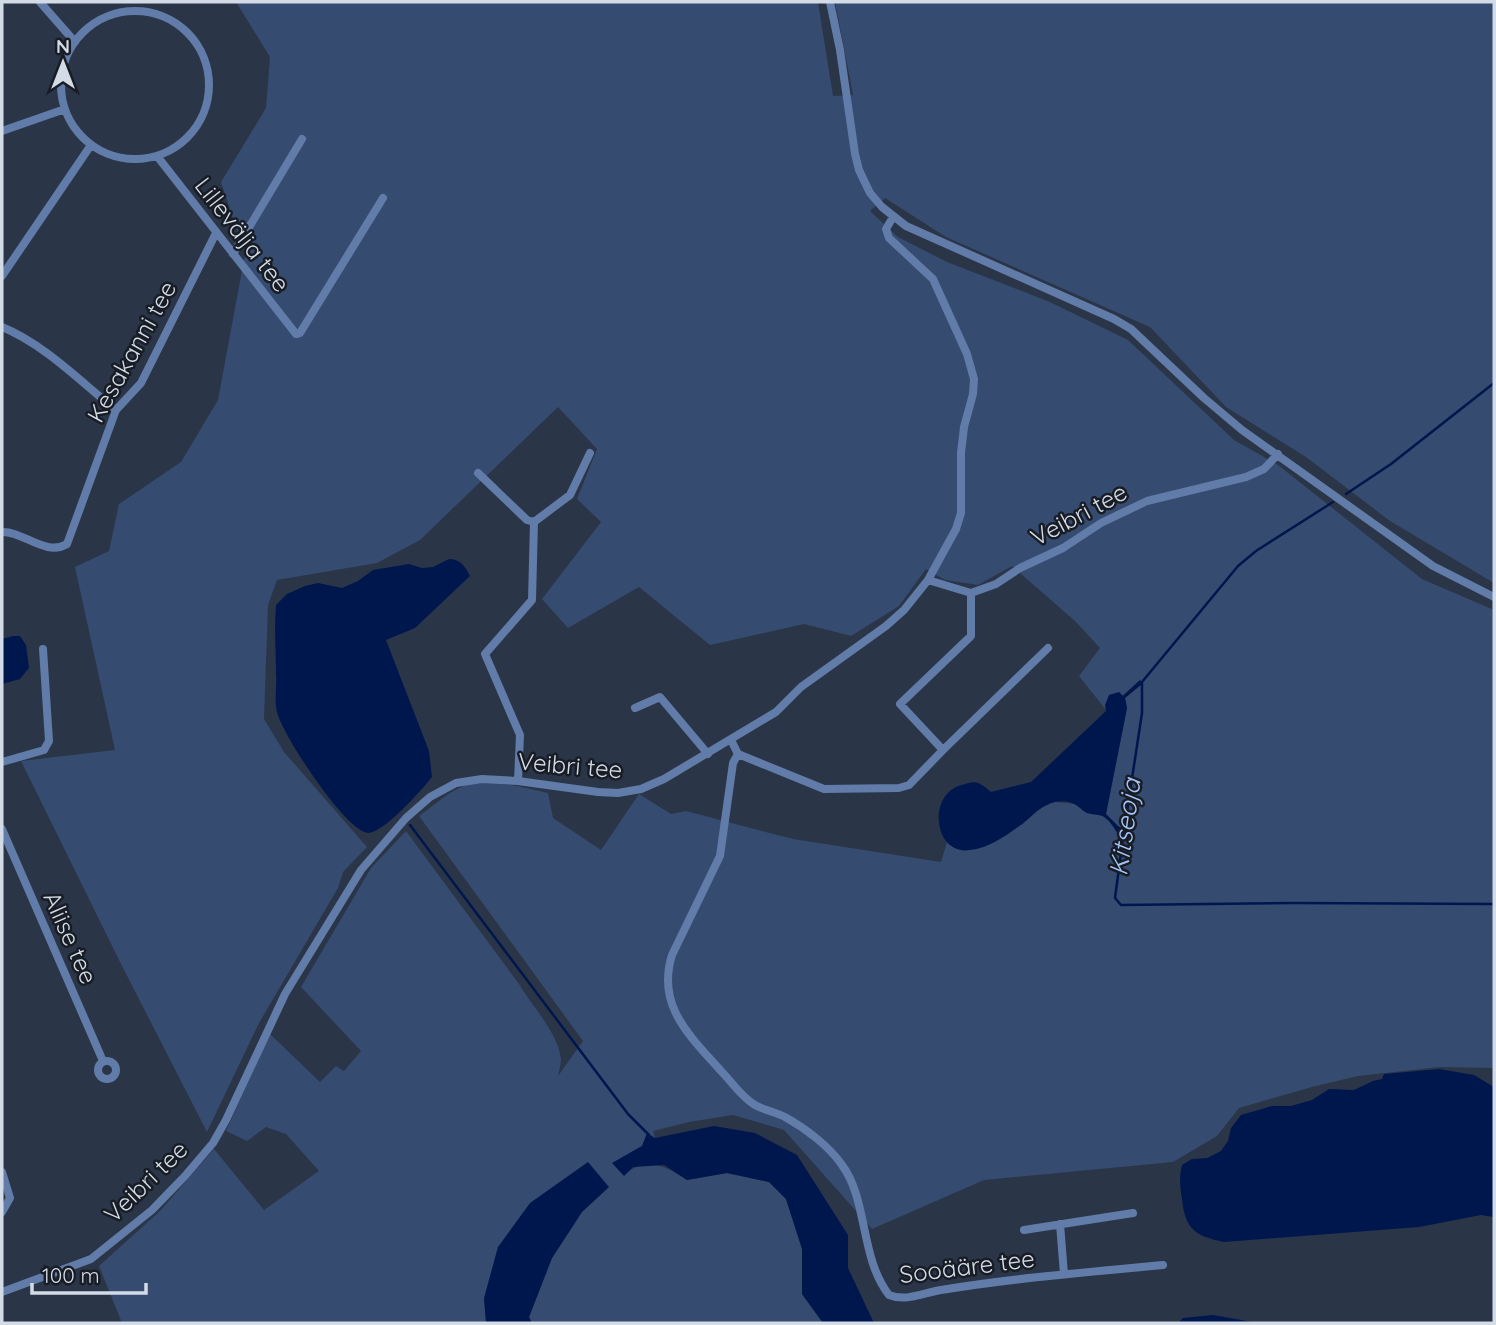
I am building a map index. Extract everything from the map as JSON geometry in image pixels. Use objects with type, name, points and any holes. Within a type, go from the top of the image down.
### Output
[{"type":"street","points":[[40,2],[75,42]]},
{"type":"street","points":[[830,2],[859,170],[870,193],[893,217],[930,239],[1131,328],[1217,411],[1433,566],[1494,597]]},
{"type":"street","points":[[136,12],[164,18],[182,29],[196,45],[207,70],[208,98],[204,111],[189,135],[157,156],[138,159],[121,158],[91,145],[75,129],[65,109],[61,86],[65,63],[75,42],[96,23],[122,13],[136,12]]},
{"type":"street","points":[[2,131],[65,109]]},
{"type":"street","points":[[233,254],[302,139]]},
{"type":"street","points":[[2,276],[91,145]]},
{"type":"street","name":"Lillevälja tee","points":[[157,156],[296,334],[300,332],[383,198]]},
{"type":"street","name":"Veibri tee","points":[[2,1292],[91,1259],[152,1210],[186,1176],[213,1143],[275,1012],[361,870],[406,818],[430,797],[456,783],[482,779],[618,793],[641,789],[708,754],[776,712],[801,687],[904,610],[928,580],[956,529],[961,513],[964,427],[974,379],[967,354],[933,279],[889,238],[886,229],[893,217]]},
{"type":"street","name":"Kesakanni tee","points":[[2,532],[18,534],[55,548],[66,544],[116,410],[141,383],[216,233]]},
{"type":"street","points":[[2,327],[47,354],[116,410]]},
{"type":"street","points":[[534,522],[570,495],[590,453]]},
{"type":"street","name":"Veibri tee","points":[[971,593],[996,584],[1020,568],[1063,548],[1101,523],[1147,501],[1246,477],[1264,469],[1278,454]]},
{"type":"street","points":[[478,473],[519,513],[534,522]]},
{"type":"street","points":[[518,781],[520,734],[485,654],[532,600],[534,522]]},
{"type":"street","points":[[928,580],[971,593],[971,636],[900,704],[943,750]]},
{"type":"street","points":[[732,740],[738,754],[824,789],[899,788],[909,785],[1048,648]]},
{"type":"street","points":[[2,762],[44,750],[48,741],[43,649]]},
{"type":"street","points":[[635,708],[660,697],[708,754]]},
{"type":"street","name":"Sooääre tee","points":[[738,754],[733,763],[720,856],[696,901],[668,969],[670,996],[680,1023],[747,1099],[794,1122],[843,1165],[853,1188],[869,1251],[884,1290],[889,1295],[903,1299],[999,1280],[1163,1265]]},
{"type":"street","name":"Aliise tee","points":[[2,829],[103,1061]]},
{"type":"street","points":[[2,1172],[10,1198],[8,1206],[2,1212]]},
{"type":"street","points":[[1024,1230],[1133,1213]]},
{"type":"street","points":[[1059,1224],[1064,1274]]},
{"type":"shaded area","points":[[236,2],[818,2],[833,96],[853,95],[835,2],[1494,2],[1494,583],[1390,521],[1306,457],[1226,407],[1150,327],[946,237],[885,198],[870,211],[898,237],[947,262],[1050,302],[1128,340],[1234,440],[1278,465],[1422,579],[1494,610],[1494,1068],[1440,1067],[1358,1076],[1312,1087],[1239,1108],[1217,1136],[1173,1162],[984,1180],[872,1229],[784,1130],[733,1115],[653,1131],[655,1138],[613,1163],[624,1175],[640,1166],[656,1165],[687,1180],[727,1173],[769,1182],[786,1199],[802,1249],[802,1294],[823,1323],[532,1323],[529,1317],[552,1258],[582,1212],[609,1187],[484,1298],[486,1323],[122,1323],[99,1266],[160,1211],[214,1149],[264,1210],[319,1171],[286,1134],[266,1127],[247,1141],[226,1131],[270,1034],[320,1082],[336,1066],[344,1071],[361,1051],[301,987],[371,868],[406,831],[550,1030],[561,1059],[558,1076],[583,1041],[419,816],[450,793],[477,783],[489,783],[548,793],[553,818],[601,850],[639,794],[671,814],[686,811],[793,839],[941,862],[947,842],[956,848],[1023,824],[1040,808],[1054,802],[1077,804],[1087,812],[1102,816],[1118,826],[1106,814],[1127,708],[1125,698],[1142,684],[1140,680],[1106,710],[1079,676],[1100,648],[1076,622],[1012,566],[978,585],[945,580],[926,569],[899,606],[851,636],[804,624],[710,645],[639,587],[568,628],[542,599],[601,522],[577,499],[597,449],[558,407],[420,540],[377,563],[277,580],[268,605],[264,719],[284,752],[367,847],[343,872],[338,888],[259,1023],[207,1132],[21,761],[115,750],[75,567],[109,551],[119,504],[181,462],[218,400],[245,254],[221,182],[266,108],[270,57]]},
{"type":"shaded area","points":[[449,559],[462,564],[470,576],[415,628],[386,640],[429,751],[432,777],[384,826],[369,833],[359,829],[346,818],[332,801],[281,724],[276,703],[276,605],[287,594],[305,586],[318,583],[342,588],[373,570],[409,564],[422,568],[433,567]]},
{"type":"shaded area","points":[[20,636],[26,645],[29,668],[20,679],[2,684],[2,639]]},
{"type":"shaded area","points":[[1140,680],[1142,684],[1125,698],[1127,708],[1106,814],[1125,830],[1122,841],[1112,824],[1103,816],[1087,813],[1072,803],[1062,801],[1043,807],[1010,832],[984,847],[958,849],[948,843],[942,834],[939,811],[943,799],[951,790],[974,782],[991,792],[1031,782],[1106,711],[1109,695],[1119,692],[1123,696]]},
{"type":"shaded area","points":[[1439,1069],[1474,1075],[1494,1087],[1494,1217],[1481,1215],[1419,1227],[1224,1242],[1199,1234],[1189,1224],[1183,1209],[1180,1178],[1182,1165],[1192,1159],[1207,1158],[1221,1151],[1228,1141],[1231,1128],[1241,1115],[1272,1106],[1291,1106],[1312,1100],[1329,1089],[1354,1090],[1382,1079],[1384,1074]]},
{"type":"shaded area","points":[[714,1126],[755,1133],[797,1155],[848,1235],[848,1268],[874,1323],[823,1323],[802,1294],[802,1249],[786,1199],[769,1182],[727,1173],[687,1180],[664,1165],[633,1167],[624,1176],[612,1163],[642,1146],[647,1133],[655,1138]]},
{"type":"shaded area","points":[[588,1162],[609,1187],[582,1212],[552,1258],[529,1317],[532,1323],[486,1323],[484,1298],[498,1247],[530,1203]]},
{"type":"shaded area","points":[[1213,1315],[1258,1323],[1178,1323],[1183,1318]]},
{"type":"waterway","name":"Kitseoja","points":[[1346,494],[1391,464],[1494,383]]},
{"type":"waterway","name":"Kitseoja","points":[[1124,831],[1142,713],[1142,682],[1238,566],[1256,551],[1333,502]]},
{"type":"waterway","points":[[410,825],[628,1114],[649,1135]]},
{"type":"waterway","name":"Kitseoja","points":[[1123,838],[1115,898],[1121,905],[1494,904]]}]
